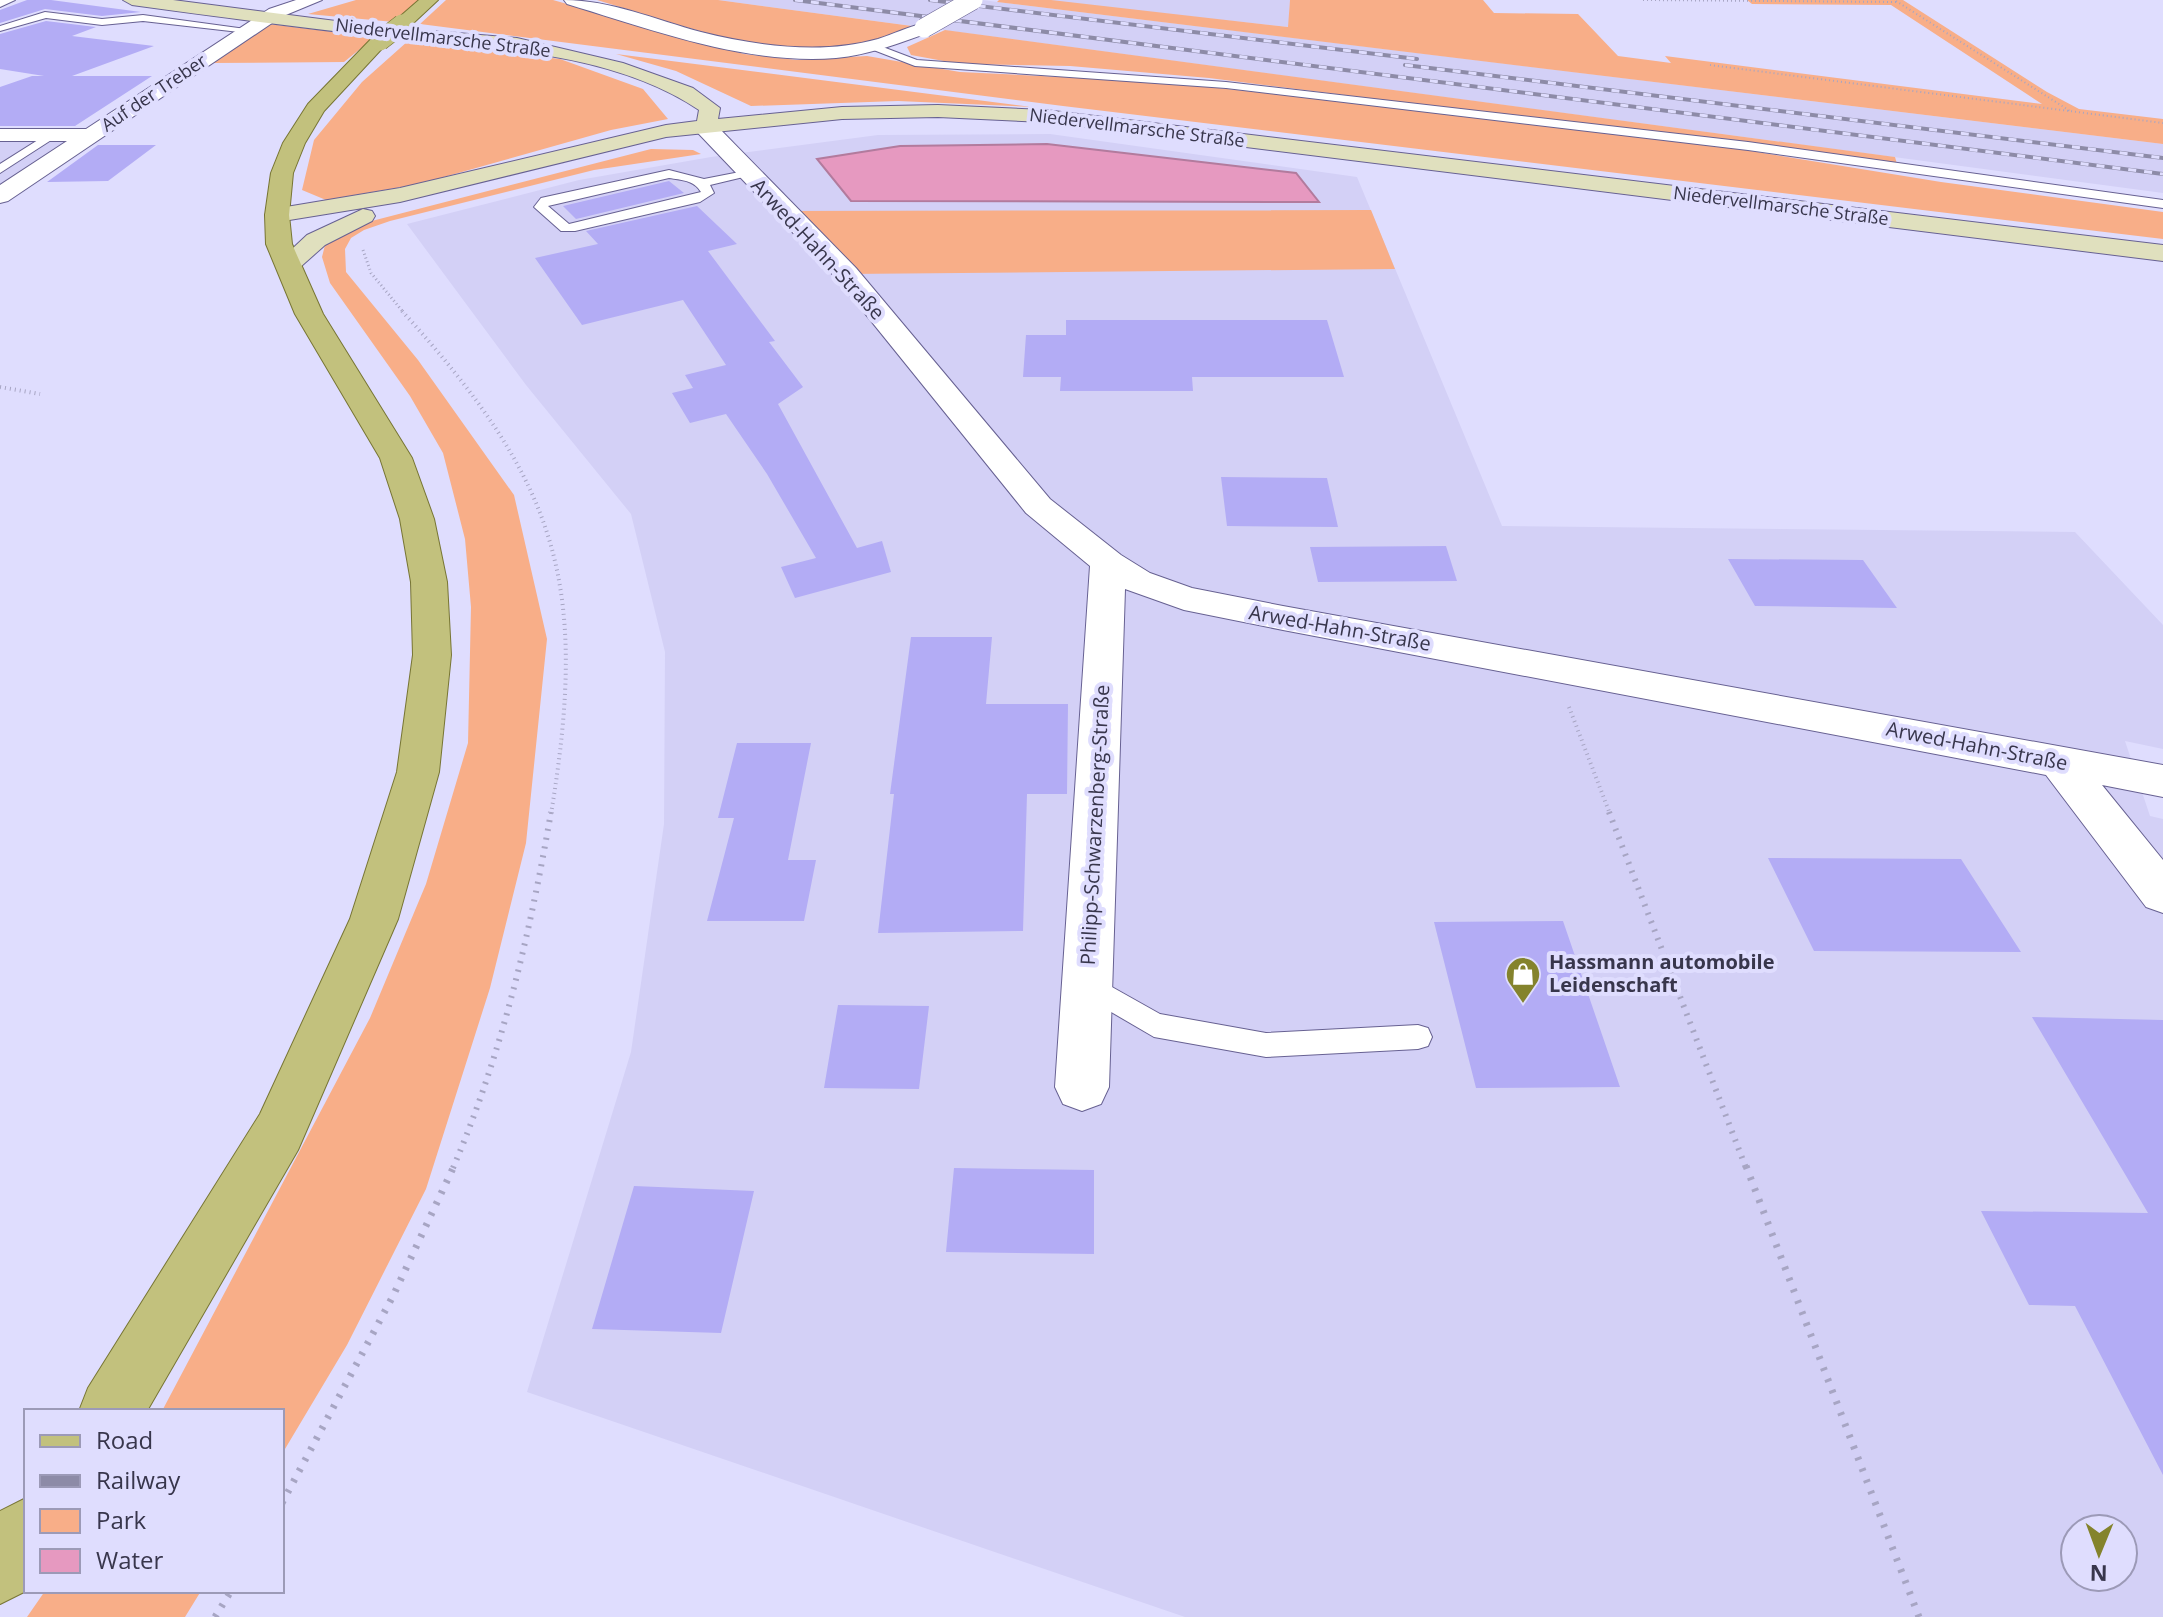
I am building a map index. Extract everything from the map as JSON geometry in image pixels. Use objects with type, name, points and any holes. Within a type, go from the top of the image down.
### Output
[{"type":"main road","name":"Niedervellmarsche Straße","points":[[132,0],[375,31],[517,44],[569,54],[653,82],[681,114],[706,128],[842,113],[938,111],[1045,116],[2163,253]]},
{"type":"main road","points":[[112,1409],[279,1132],[374,919],[418,772],[432,655],[429,582],[417,519],[396,458],[309,314],[279,244],[277,215],[282,173],[294,143],[315,108],[348,71],[429,0]]},
{"type":"main road","points":[[277,215],[400,195],[631,137],[706,128]]},
{"type":"main road","points":[[277,215],[295,221],[322,222],[363,216],[706,128]]},
{"type":"main road","points":[[289,264],[316,240],[363,216]]},
{"type":"main road","points":[[0,1569],[24,1535]]},
{"type":"street","name":"Auf der Treber","points":[[6,188],[269,17],[313,0]]},
{"type":"street","points":[[573,0],[746,48],[812,54],[894,43],[973,0]]},
{"type":"street","name":"Arwed-Hahn-Straße","points":[[706,128],[847,274],[1038,506],[1108,563],[1137,581],[1184,598],[2163,781]]},
{"type":"street","points":[[0,135],[91,135]]},
{"type":"street","name":"Philipp-Schwarzenberg-Straße","points":[[1082,1087],[1108,563]]},
{"type":"street","points":[[2060,762],[2163,894]]},
{"type":"lane","points":[[2,29],[45,15],[102,22],[143,18],[248,30]]},
{"type":"lane","points":[[875,47],[915,63],[1226,85],[1748,146],[2163,204]]},
{"type":"lane","points":[[0,169],[53,135]]},
{"type":"lane","points":[[702,183],[708,193],[695,199],[575,227],[566,228],[541,207],[546,201],[669,174],[690,177],[702,183],[750,174]]},
{"type":"lane","points":[[1087,984],[1154,1025],[1266,1045],[1418,1037]]},
{"type":"path","points":[[1643,0],[1897,1],[2072,112]]},
{"type":"path","points":[[1710,65],[2163,123]]},
{"type":"path","points":[[284,1499],[412,1262],[488,1080],[532,924],[565,733],[567,616],[553,543],[526,473],[488,416],[433,344]]},
{"type":"path","points":[[0,387],[40,394]]},
{"type":"path","points":[[1553,666],[1919,1617]]},
{"type":"path","points":[[215,1617],[230,1593]]},
{"type":"shaded area","points":[[718,0],[982,0],[2163,144],[2163,193]]},
{"type":"shaded area","points":[[1051,0],[1290,0],[1289,27],[1055,2]]},
{"type":"shaded area","points":[[1050,134],[1357,177],[1502,526],[2075,532],[2163,625],[2163,749],[2125,741],[2150,816],[2163,819],[2163,1617],[1185,1617],[527,1392],[631,1052],[664,824],[665,652],[631,514],[526,385],[407,224],[579,180],[711,157],[878,135]]},
{"type":"shaded area","points":[[0,137],[69,139],[0,186]]},
{"type":"green space","points":[[356,0],[419,0],[394,22],[308,14]]},
{"type":"green space","points":[[446,0],[553,0],[744,54],[797,60],[867,56],[960,72],[1162,82],[1745,150],[1941,182],[2163,212],[2163,239],[1063,106],[420,24]]},
{"type":"green space","points":[[597,0],[718,0],[912,26],[873,43],[838,49],[803,49],[733,40]]},
{"type":"green space","points":[[1051,0],[1288,27],[1290,0],[1483,0],[1494,13],[1578,14],[1618,56],[1671,63],[1665,56],[2042,104],[1891,5],[1752,4],[1747,0],[1903,0],[2079,109],[2163,119],[2163,144],[997,2]]},
{"type":"green space","points":[[269,24],[375,37],[344,62],[211,63]]},
{"type":"green space","points":[[945,30],[1895,157],[1897,164],[1209,78],[1070,66],[960,64],[911,55],[907,47]]},
{"type":"green space","points":[[408,41],[560,59],[643,89],[668,119],[611,130],[419,184],[326,200],[302,190],[314,140],[362,82]]},
{"type":"green space","points":[[616,54],[1032,107],[898,101],[751,106],[676,71]]},
{"type":"green space","points":[[651,149],[693,150],[701,154],[594,170],[390,221],[351,238],[345,249],[346,272],[418,360],[514,495],[547,639],[526,843],[490,988],[426,1189],[347,1345],[284,1451],[284,1409],[163,1409],[370,1018],[426,884],[468,743],[471,607],[465,539],[443,453],[410,396],[330,283],[322,257],[325,245],[364,223]]},
{"type":"green space","points":[[1371,210],[1395,269],[847,274],[785,211]]},
{"type":"green space","points":[[44,1593],[200,1593],[185,1617],[27,1617]]},
{"type":"water","points":[[1047,144],[1296,173],[1319,202],[851,201],[817,159],[900,146]]},
{"type":"building","points":[[27,0],[51,0],[141,12],[102,16],[45,9],[0,23],[0,10]]},
{"type":"building","points":[[46,21],[96,27],[72,36],[154,46],[72,76],[152,76],[75,126],[0,126],[0,87],[32,76],[44,76],[0,69],[0,34]]},
{"type":"building","points":[[98,145],[156,145],[108,181],[47,182]]},
{"type":"building","points":[[669,181],[684,193],[576,219],[563,206]]},
{"type":"building","points":[[697,206],[737,244],[708,251],[775,341],[769,342],[803,387],[778,404],[857,548],[882,541],[891,572],[795,598],[781,567],[816,558],[767,474],[726,414],[690,423],[672,393],[693,388],[685,375],[726,365],[683,300],[582,325],[535,258],[598,244],[586,231]]},
{"type":"building","points":[[1066,320],[1327,320],[1344,377],[1192,377],[1193,391],[1060,391],[1061,377],[1023,377],[1026,335],[1066,335]]},
{"type":"building","points":[[1221,477],[1327,478],[1338,527],[1227,526]]},
{"type":"building","points":[[1446,546],[1457,581],[1318,582],[1310,547]]},
{"type":"building","points":[[1728,559],[1863,560],[1897,608],[1755,606]]},
{"type":"building","points":[[911,637],[992,637],[986,704],[1068,704],[1067,794],[1027,794],[1023,931],[878,933],[894,794],[890,794]]},
{"type":"building","points":[[737,743],[811,743],[788,860],[816,860],[804,921],[707,921],[734,818],[718,818]]},
{"type":"building","points":[[1768,858],[1961,859],[2021,952],[1814,951]]},
{"type":"building","name":"Hassmann automobile Leidenschaft","points":[[1563,921],[1620,1087],[1476,1088],[1434,922]]},
{"type":"building","points":[[838,1005],[929,1006],[919,1089],[824,1088]]},
{"type":"building","points":[[2032,1017],[2163,1020],[2163,1475],[2075,1306],[2029,1305],[1981,1211],[2148,1213]]},
{"type":"building","points":[[954,1168],[1094,1170],[1094,1254],[946,1252]]},
{"type":"building","points":[[634,1186],[754,1191],[721,1333],[592,1329]]},
{"type":"railway","points":[[795,0],[2163,174]]},
{"type":"railway","points":[[930,0],[1417,59]]},
{"type":"railway","points":[[1405,65],[2163,158]]},
{"type":"place","name":"Hassmann automobile Leidenschaft","points":[[1523,1005]]}]
